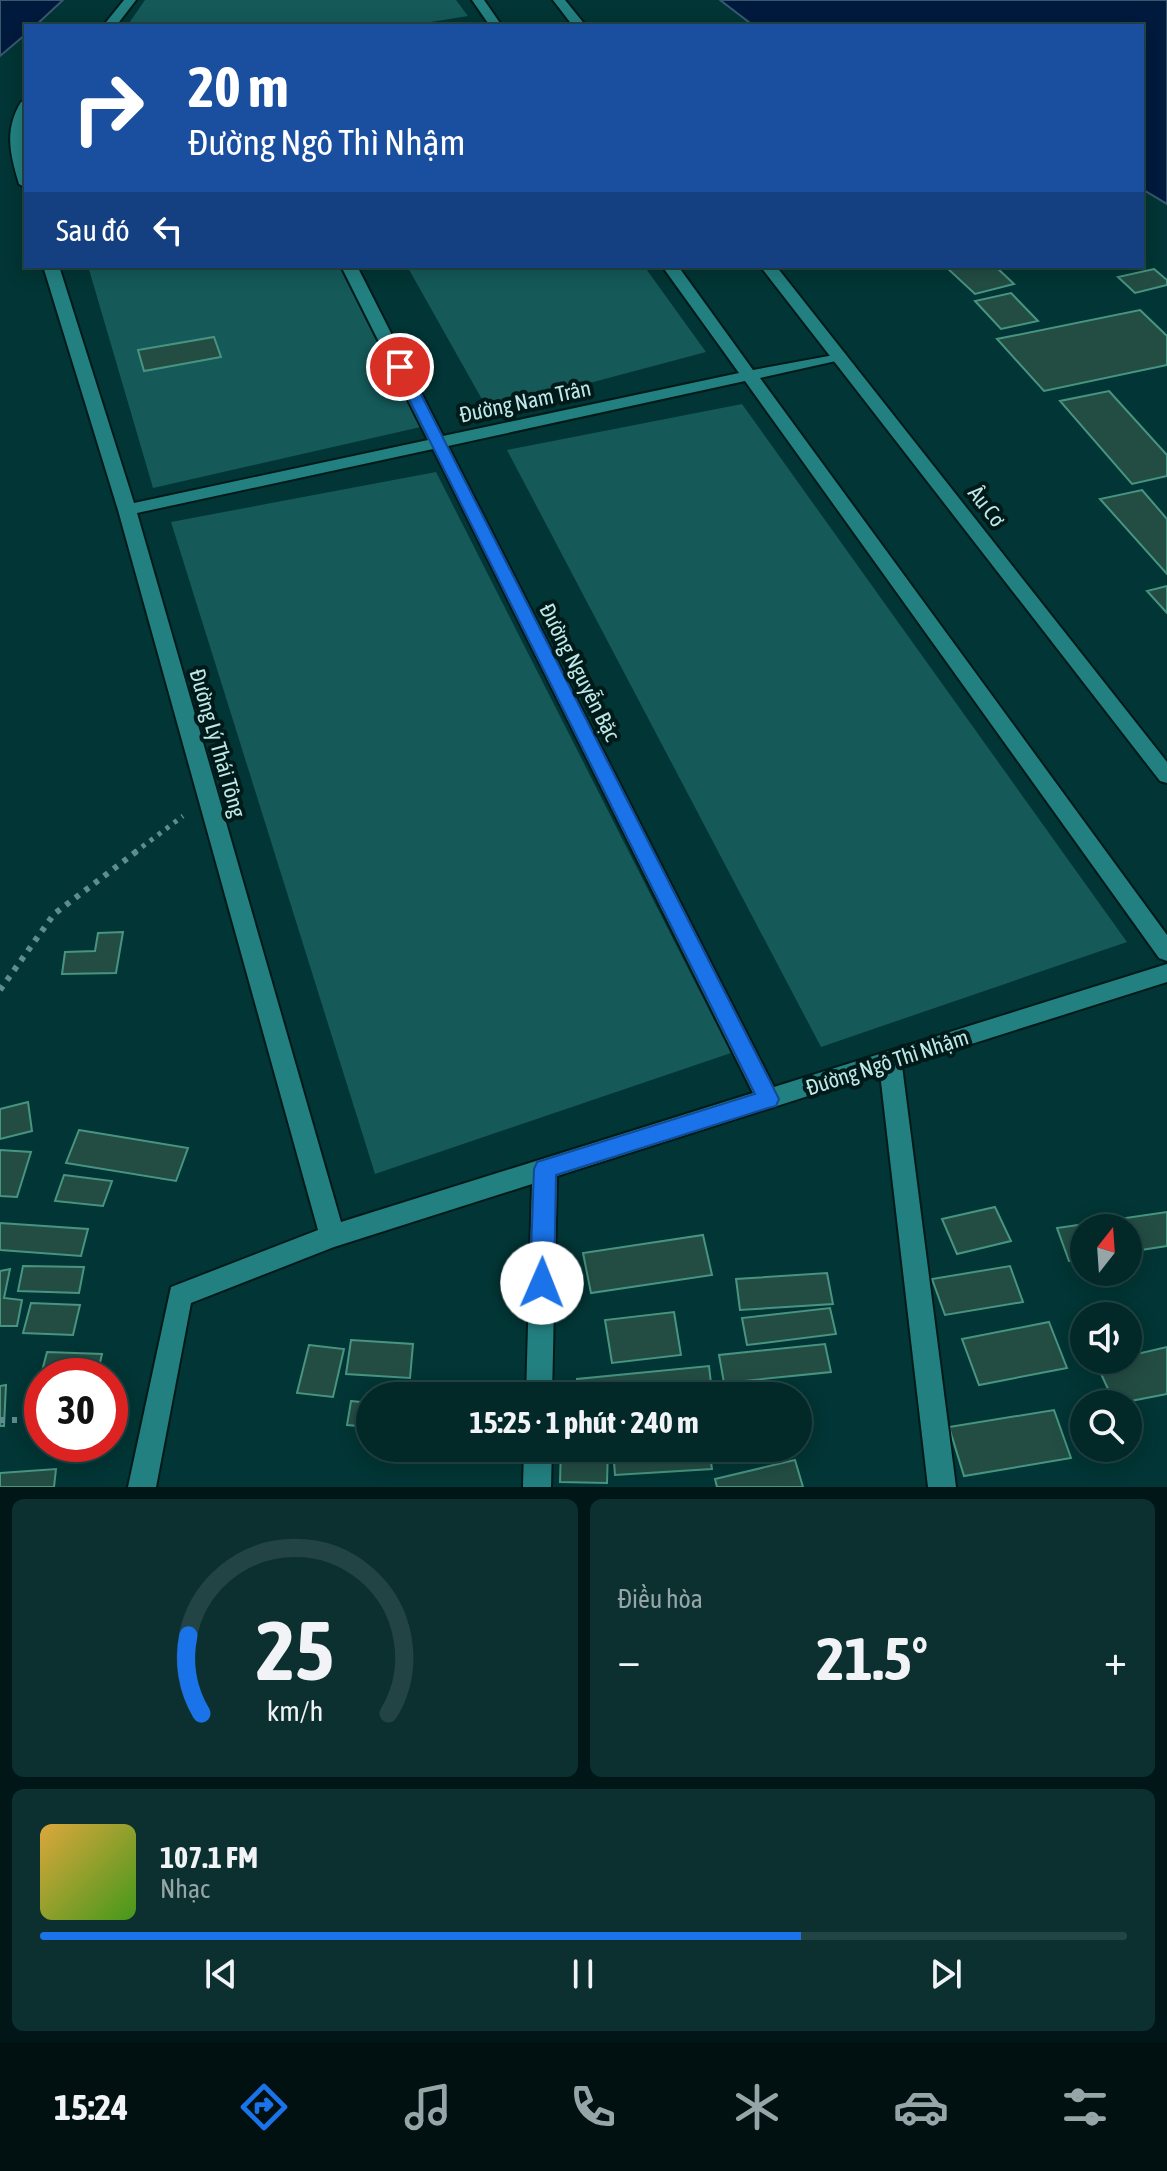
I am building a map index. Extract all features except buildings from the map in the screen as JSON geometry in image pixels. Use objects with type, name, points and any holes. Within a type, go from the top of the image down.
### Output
[{"type":"street","points":[[111,24],[130,0]]},
{"type":"street","points":[[478,0],[492,24]]},
{"type":"street","points":[[559,0],[578,24]]},
{"type":"street","points":[[24,108],[18,118],[13,143],[24,178]]},
{"type":"street","name":"Đường Lý Thái Tông","points":[[52,268],[127,510],[332,1236]]},
{"type":"street","name":"Đường Nguyễn Bặc","points":[[350,268],[768,1099]]},
{"type":"street","points":[[671,268],[1166,970]]},
{"type":"street","name":"Âu Cơ","points":[[770,268],[1167,776]]},
{"type":"street","name":"Đường Nam Trân","points":[[127,510],[839,356]]},
{"type":"street","name":"Đường Ngô Thì Nhậm","points":[[142,1487],[180,1295],[332,1236],[1166,970]]},
{"type":"street","points":[[890,1060],[942,1487]]},
{"type":"street","points":[[539,1382],[545,1169]]},
{"type":"street","points":[[537,1487],[538,1462]]},
{"type":"path","points":[[0,990],[54,914],[209,797]]},
{"type":"path","points":[[0,1420],[24,1420]]},
{"type":"shaded area","points":[[0,0],[63,0],[37,24],[24,24],[24,36],[0,56]]},
{"type":"shaded area","points":[[145,0],[456,0],[468,16],[418,24],[128,24]]},
{"type":"shaded area","points":[[720,0],[1167,0],[1167,204],[1144,190],[1144,24],[751,24]]},
{"type":"shaded area","points":[[89,268],[350,268],[434,424],[153,488]]},
{"type":"shaded area","points":[[408,268],[645,268],[706,352],[488,410]]},
{"type":"shaded area","points":[[742,404],[1127,942],[821,1047],[507,450]]},
{"type":"shaded area","points":[[436,472],[731,1053],[375,1174],[171,522]]},
{"type":"route","points":[[400,367],[768,1099],[545,1169],[542,1283]]}]
